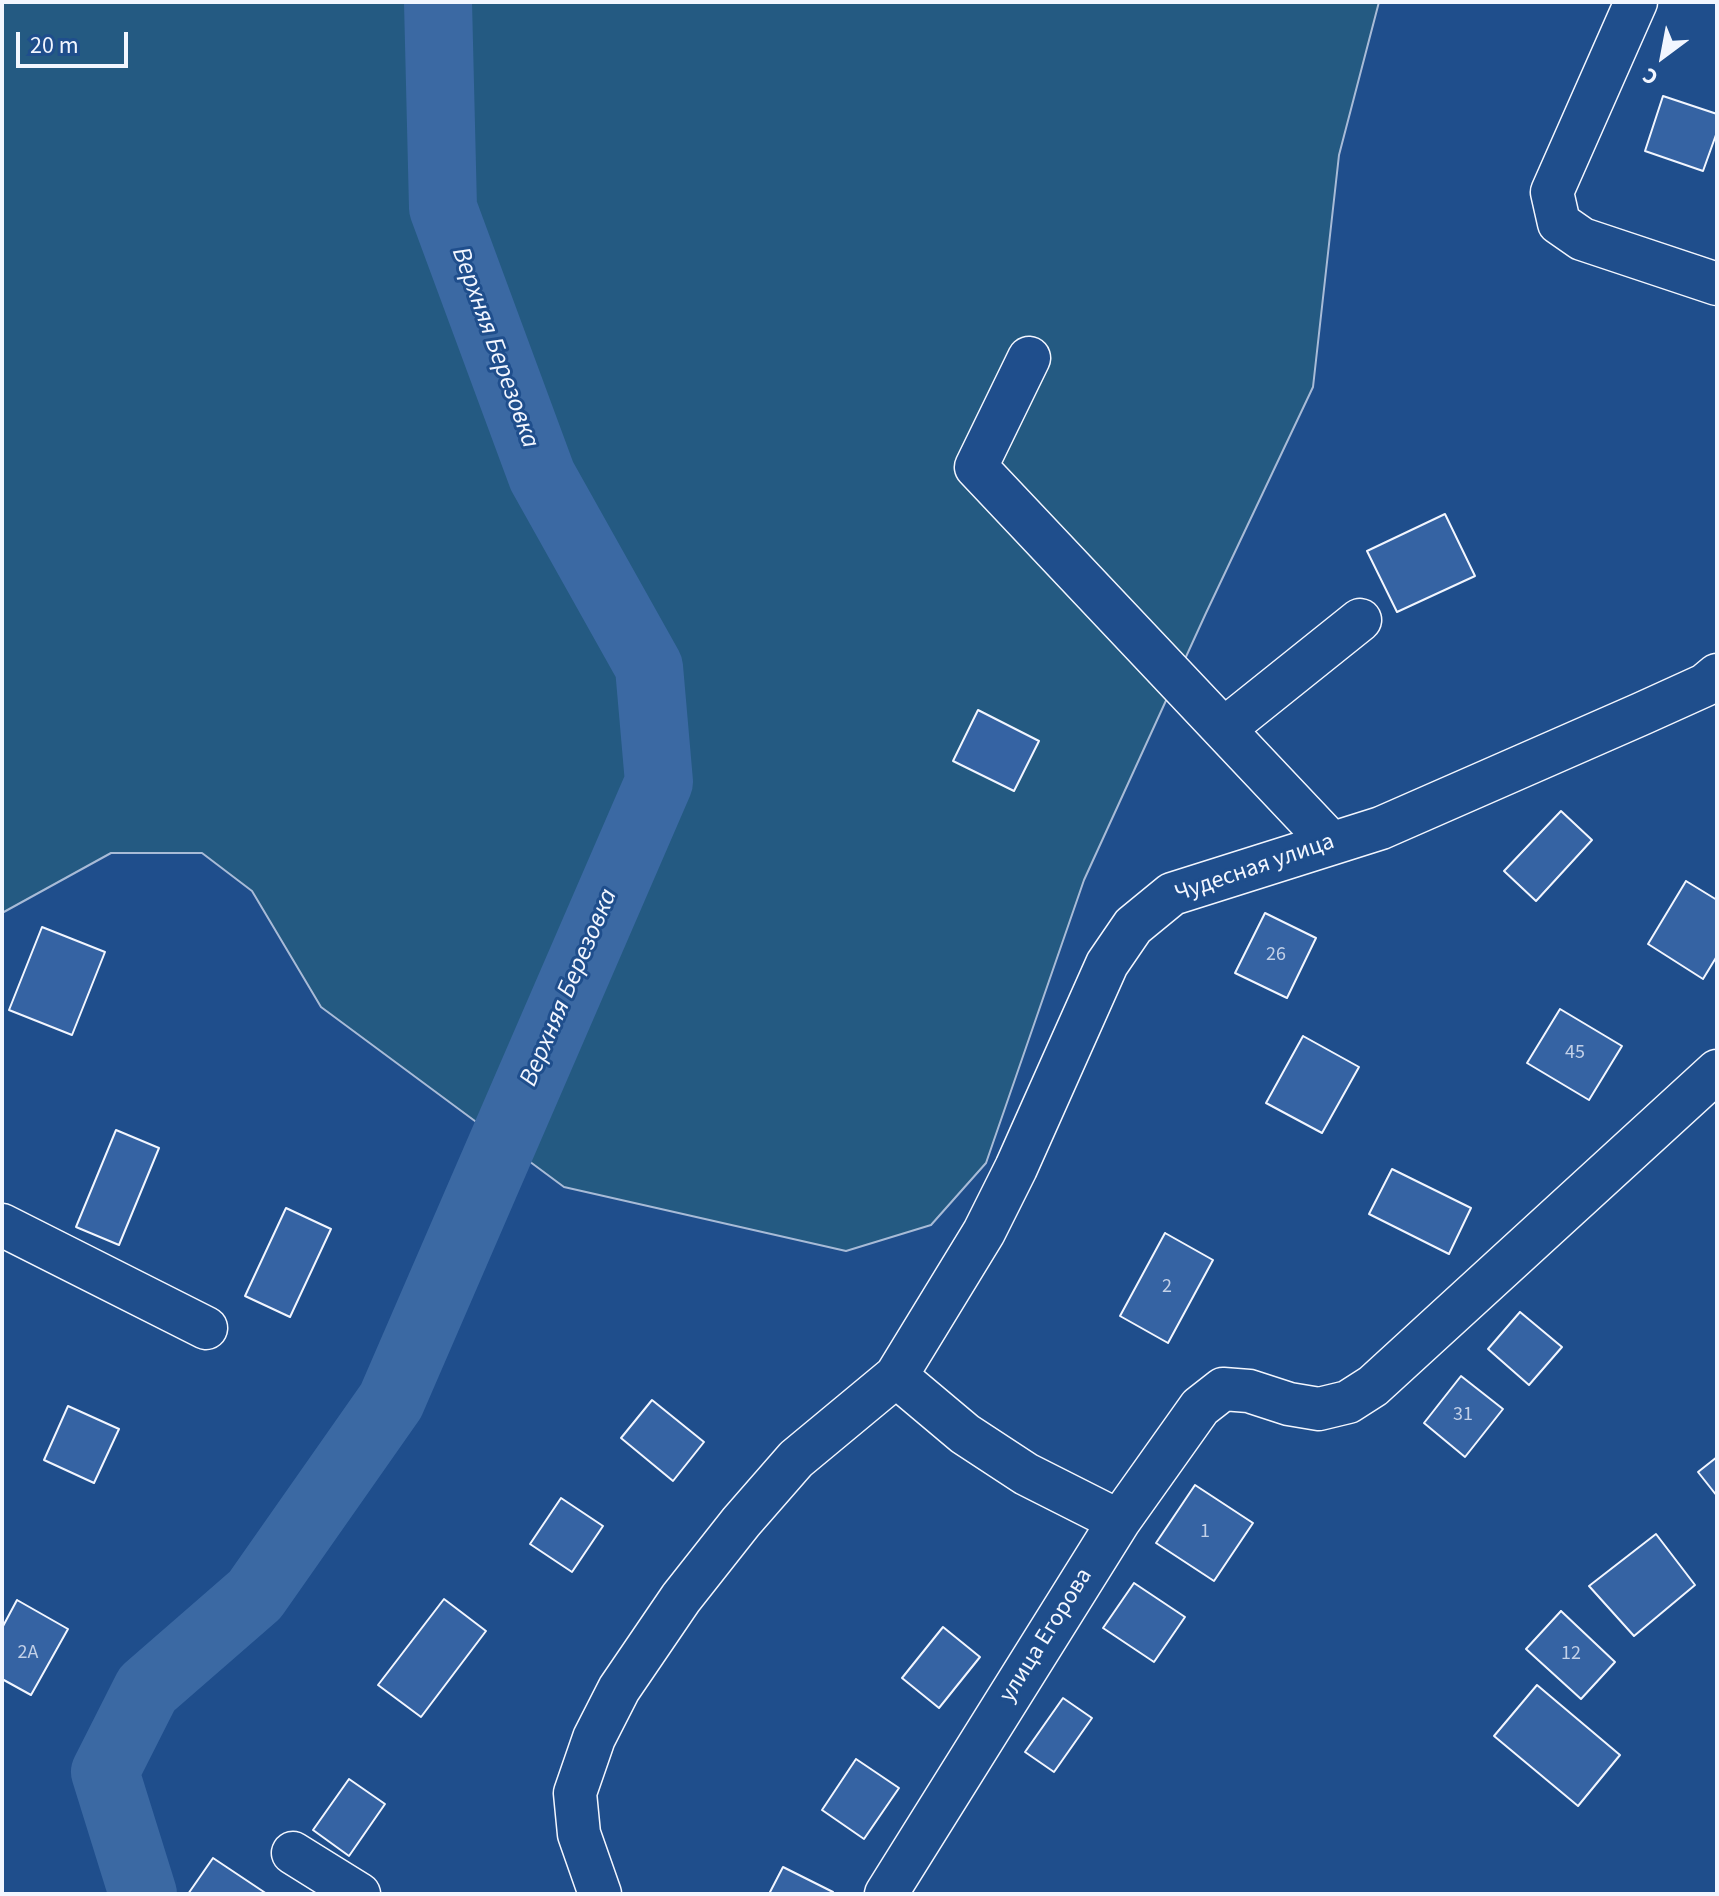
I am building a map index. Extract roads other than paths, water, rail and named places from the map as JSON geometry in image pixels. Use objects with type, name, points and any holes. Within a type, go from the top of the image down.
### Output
[{"type":"street","points":[[1636,2],[1552,192],[1559,223],[1582,239],[1717,284]]},
{"type":"street","points":[[1029,358],[976,467],[1331,843]]},
{"type":"street","points":[[1224,729],[1360,620]]},
{"type":"street","name":"Чудесная улица","points":[[600,1894],[579,1834],[575,1793],[594,1738],[619,1689],[681,1598],[796,1459],[896,1376],[984,1232],[1107,964],[1133,926],[1172,894],[1381,828],[1705,685],[1717,675]]},
{"type":"street","name":"улица Егорова","points":[[886,1894],[1119,1521],[1200,1407],[1223,1389],[1249,1391],[1289,1404],[1319,1409],[1348,1402],[1373,1386],[1717,1071]]},
{"type":"street","points":[[2,1225],[206,1328]]},
{"type":"street","points":[[896,1376],[978,1442],[1026,1474],[1119,1521]]},
{"type":"street","points":[[293,1853],[359,1894]]},
{"type":"waterway","name":"Верхняя Березовка","points":[[143,1894],[105,1772],[147,1689],[255,1595],[391,1401],[659,782],[649,667],[542,476],[443,208],[438,2]]}]
